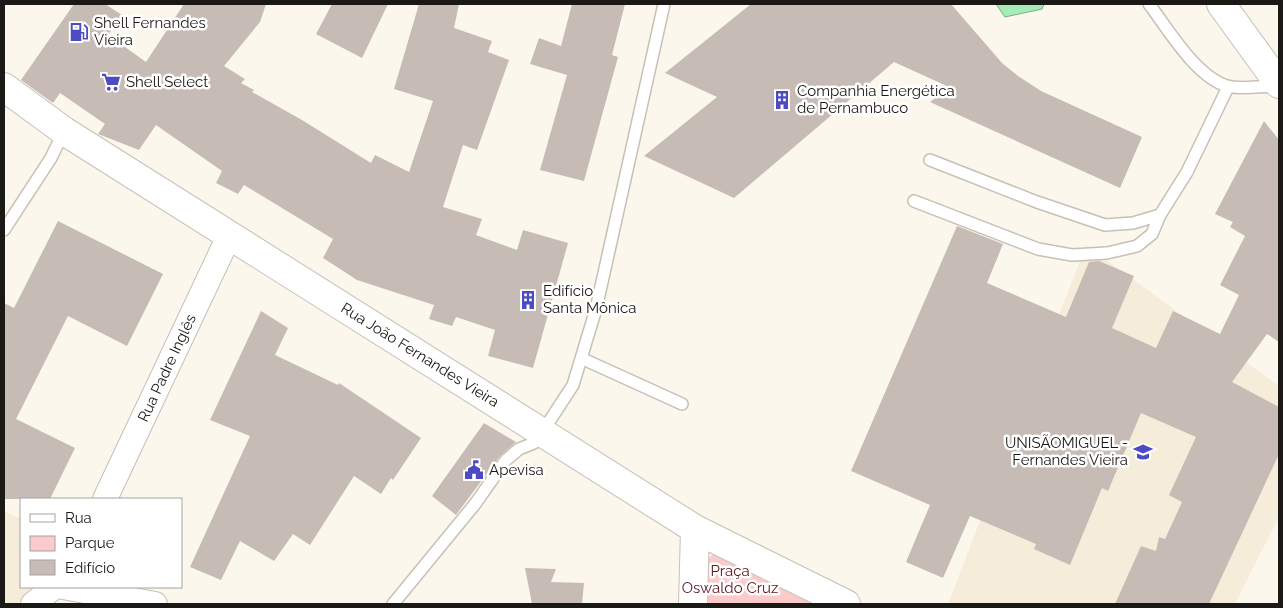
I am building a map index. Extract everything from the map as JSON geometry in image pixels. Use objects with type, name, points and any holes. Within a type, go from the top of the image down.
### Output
[{"type":"street","points":[[1221,4],[1279,85]]},
{"type":"street","name":"Rua João Fernandes Vieira","points":[[4,86],[64,131],[695,528],[846,604]]},
{"type":"street","name":"Rua Padre Inglês","points":[[105,498],[229,236]]},
{"type":"street","points":[[694,604],[695,528]]},
{"type":"street","points":[[33,604],[53,588]]},
{"type":"street","points":[[67,588],[155,604]]},
{"type":"lane","points":[[393,604],[475,504],[506,460],[520,448],[534,443],[544,432],[573,385],[583,358],[596,310],[664,4]]},
{"type":"lane","points":[[1149,4],[1198,68],[1214,80],[1228,87],[1279,85]]},
{"type":"lane","points":[[914,201],[1038,249],[1072,255],[1108,253],[1137,246],[1152,234],[1160,215],[1187,172],[1228,87]]},
{"type":"lane","points":[[4,230],[46,165],[64,131]]},
{"type":"lane","points":[[930,160],[1036,202],[1105,225],[1133,223],[1160,215]]},
{"type":"lane","points":[[583,358],[682,404]]},
{"type":"shaded area","points":[[996,4],[1044,4],[1042,9],[1005,17]]},
{"type":"shaded area","name":"UNISÃOMIGUEL - Fernandes Vieira","points":[[1086,245],[1279,386],[1279,517],[1235,604],[948,604]]},
{"type":"shaded area","points":[[4,511],[20,519],[20,588],[40,588],[18,604],[4,604]]},
{"type":"green space","name":"Praça Oswaldo Cruz","points":[[716,552],[838,604],[702,604],[705,561]]},
{"type":"building","points":[[74,4],[105,4],[122,15],[108,35],[146,62],[184,4],[266,4],[260,22],[224,66],[245,79],[241,83],[254,90],[252,92],[302,120],[371,163],[375,155],[409,172],[433,101],[394,89],[419,4],[459,4],[454,28],[492,41],[488,52],[509,60],[477,150],[463,145],[443,207],[482,219],[476,235],[517,250],[523,230],[568,243],[533,368],[488,356],[495,330],[456,317],[452,326],[429,319],[434,305],[357,280],[323,258],[333,239],[244,185],[238,194],[216,183],[222,171],[156,125],[139,150],[98,134],[105,124],[60,93],[53,103],[21,80]]},
{"type":"building","points":[[332,4],[388,4],[362,58],[316,34]]},
{"type":"building","points":[[572,4],[625,4],[612,55],[618,57],[584,181],[540,170],[567,75],[530,64],[539,38],[561,46]]},
{"type":"building","name":"Companhia Energética de Pernambuco","points":[[751,4],[951,4],[1002,63],[1018,76],[1041,91],[1142,137],[1120,188],[930,102],[949,87],[894,62],[734,198],[644,156],[717,97],[665,73]]},
{"type":"building","points":[[1264,121],[1279,140],[1279,342],[1267,334],[1232,382],[1279,407],[1279,454],[1209,604],[1115,604],[1141,546],[1156,551],[1159,537],[1165,539],[1182,502],[1169,495],[1196,437],[1141,413],[1108,491],[1102,488],[1070,565],[1034,549],[1036,544],[970,516],[943,578],[906,562],[930,505],[851,471],[957,226],[1003,244],[987,283],[1066,317],[1089,262],[1099,261],[1134,276],[1112,328],[1156,348],[1173,311],[1220,334],[1239,295],[1220,285],[1245,236],[1230,227],[1233,222],[1215,214]]},
{"type":"building","points":[[58,221],[163,274],[127,346],[68,316],[16,419],[75,448],[50,498],[4,499],[4,303],[14,308]]},
{"type":"building","points":[[261,311],[288,328],[275,355],[338,385],[339,383],[421,438],[393,480],[391,478],[381,494],[354,476],[310,545],[293,534],[274,561],[240,541],[221,580],[190,567],[250,436],[210,420]]},
{"type":"building","name":"Apevisa","points":[[484,423],[516,442],[500,456],[456,515],[432,496]]},
{"type":"building","points":[[525,568],[556,569],[551,582],[584,583],[582,604],[532,604]]},
{"type":"place","name":"Shell Fernandes Vieira","points":[[79,32]]},
{"type":"place","name":"Shell Select","points":[[111,82]]},
{"type":"place","name":"Companhia Energética de Pernambuco","points":[[782,100]]},
{"type":"place","name":"Edifício Santa Mônica","points":[[528,300]]},
{"type":"place","name":"UNISÃOMIGUEL - Fernandes Vieira","points":[[1143,452]]},
{"type":"place","name":"Apevisa","points":[[474,470]]}]
